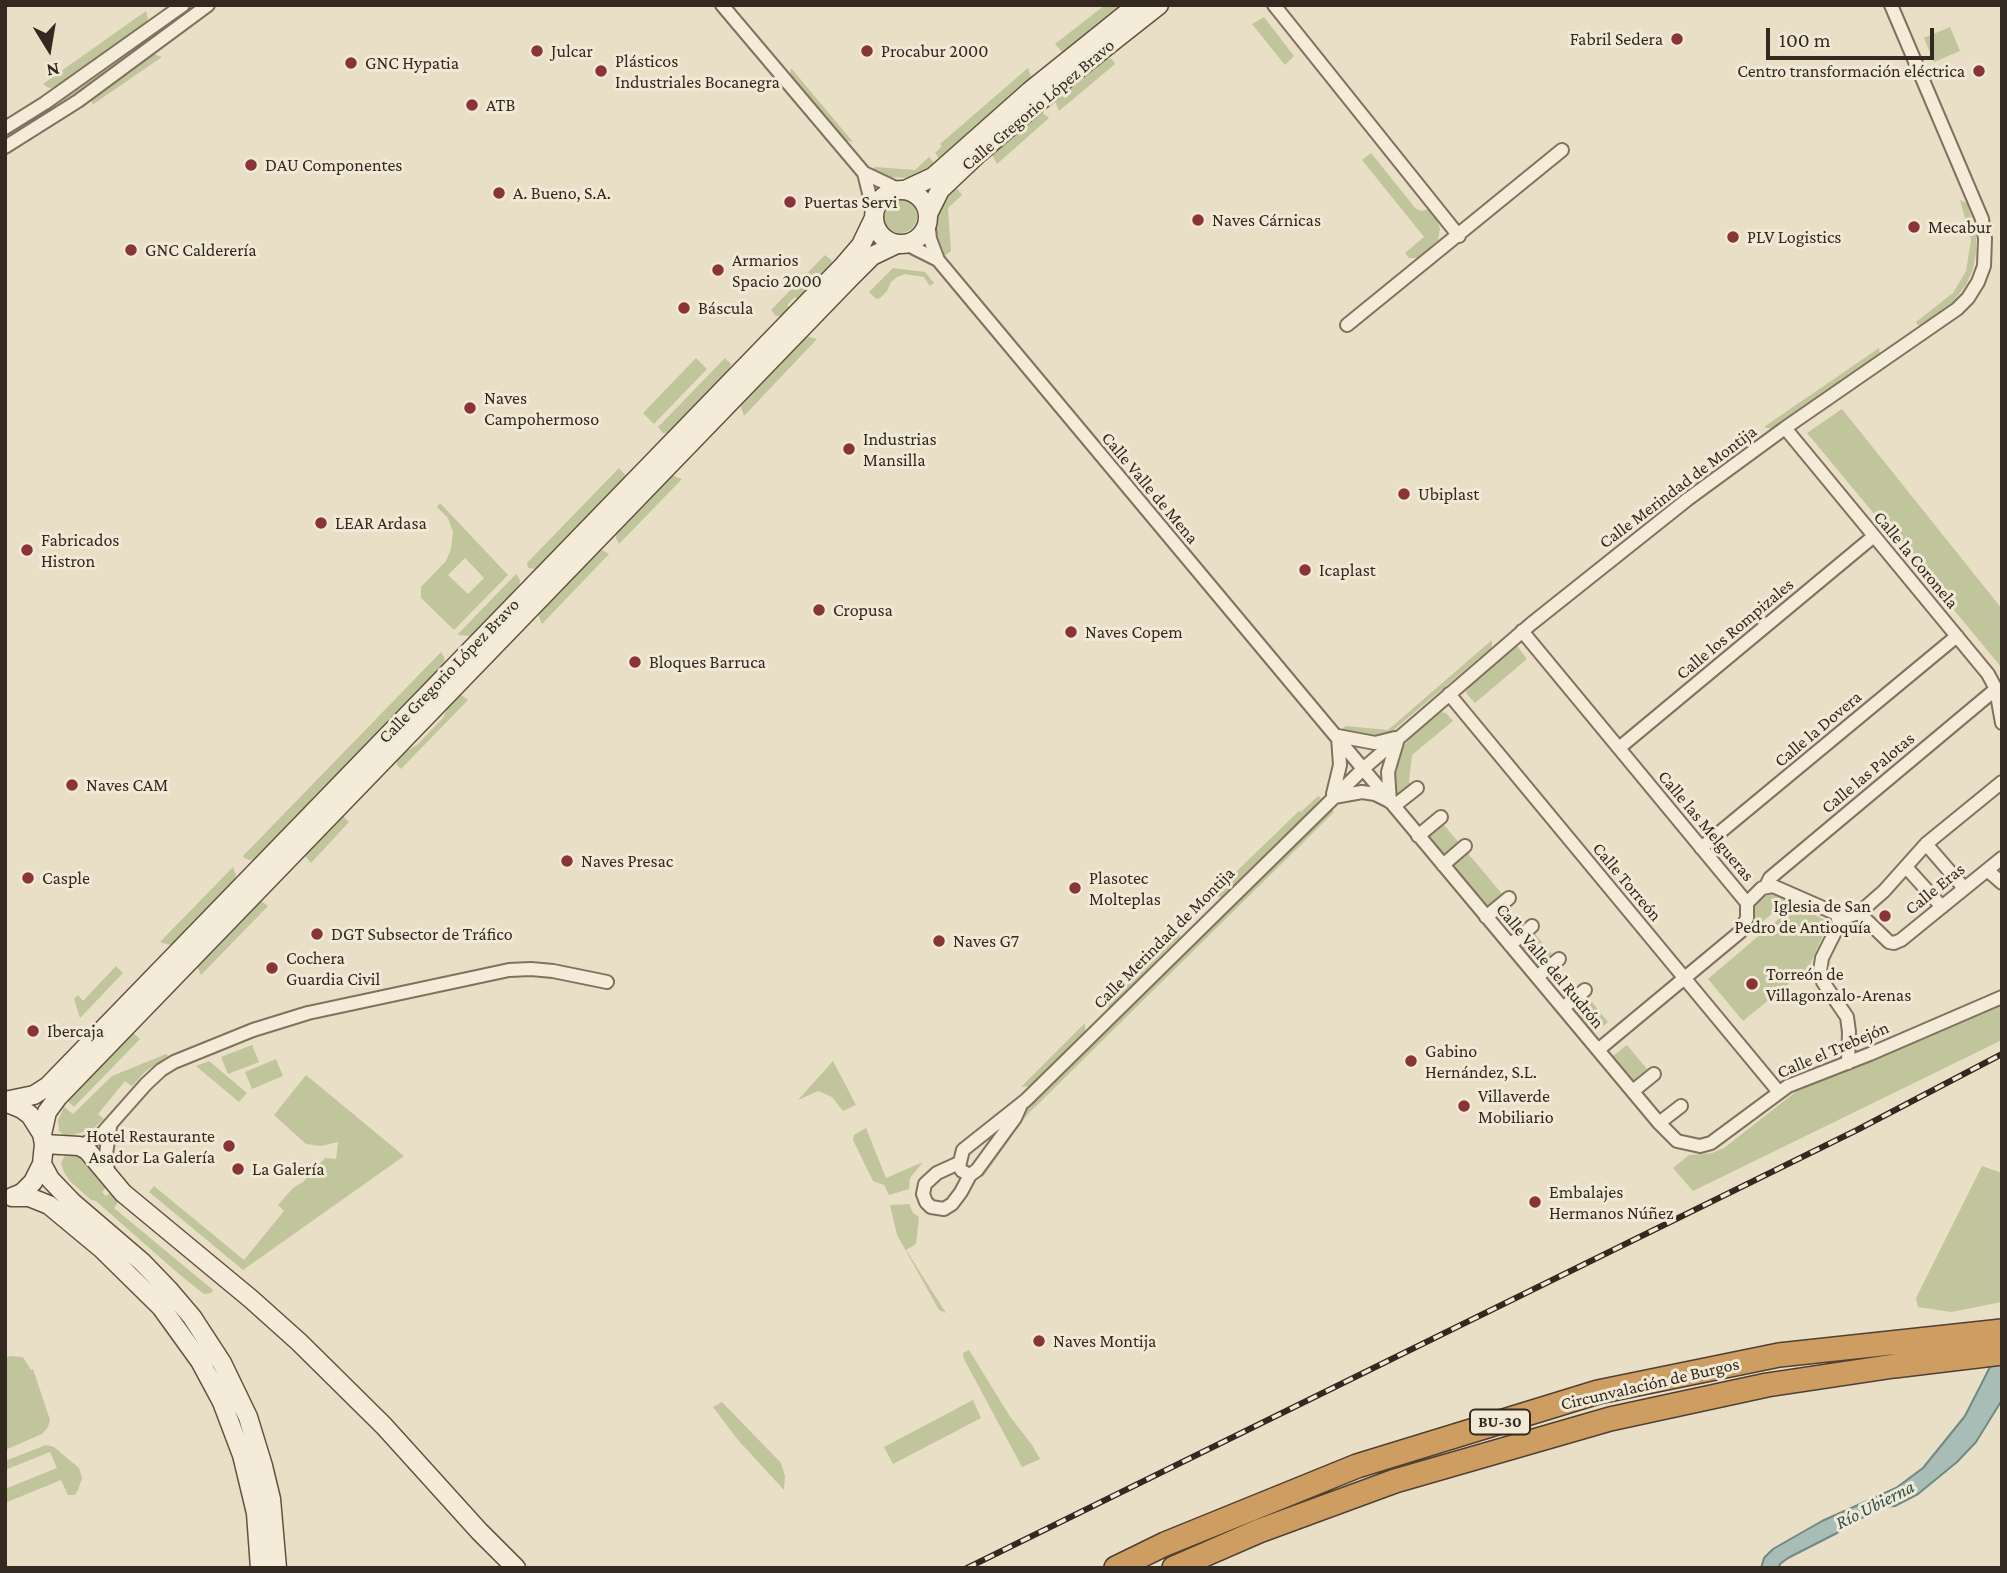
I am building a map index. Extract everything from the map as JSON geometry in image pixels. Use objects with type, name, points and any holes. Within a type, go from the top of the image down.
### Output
[{"type":"highway","name":"Circunvalación de Burgos","points":[[1116,1568],[1165,1544],[1357,1466],[1598,1392],[1779,1355],[2002,1331]]},
{"type":"highway","name":"Circunvalación de Burgos","points":[[1174,1568],[1259,1531],[1355,1495],[1539,1438],[1633,1413],[1730,1392],[1894,1366],[2002,1353]]},
{"type":"main road","name":"Calle Gregorio López Bravo","points":[[902,190],[933,177],[1030,92],[1137,5]]},
{"type":"main road","name":"Calle Gregorio López Bravo","points":[[928,217],[940,190],[979,153],[1069,76],[1159,5]]},
{"type":"main road","points":[[902,190],[914,193],[922,200],[928,217],[927,227],[919,238],[901,244],[880,235],[874,215],[883,197],[902,190]]},
{"type":"main road","name":"Calle Gregorio López Bravo","points":[[5,1102],[34,1095],[48,1086],[843,266],[861,245],[874,215]]},
{"type":"main road","name":"Calle Gregorio López Bravo","points":[[43,1164],[47,1112],[58,1097],[849,279],[872,256],[901,244]]},
{"type":"main road","points":[[5,1102],[30,1115],[43,1139],[79,1146],[93,1156],[123,1193],[251,1298],[384,1426],[516,1568]]},
{"type":"main road","points":[[10,1198],[33,1182],[43,1164]]},
{"type":"main road","points":[[43,1164],[50,1179],[72,1202],[142,1262],[169,1290],[192,1317],[222,1363],[248,1417],[263,1466],[271,1499],[277,1568]]},
{"type":"main road","points":[[10,1198],[29,1197],[49,1205],[102,1249],[161,1307],[200,1360],[222,1402],[242,1455],[256,1513],[260,1568]]},
{"type":"street","points":[[5,128],[66,89],[183,5]]},
{"type":"street","points":[[5,147],[78,101],[208,5]]},
{"type":"street","points":[[722,5],[864,173],[902,190]]},
{"type":"street","points":[[1274,5],[1459,236]]},
{"type":"street","name":"Calle Merindad de Montija","points":[[1021,1104],[1015,1118],[982,1164],[970,1175],[952,1205],[938,1209],[926,1202],[923,1194],[929,1179],[959,1163],[960,1154],[969,1144],[1021,1104],[1332,798],[1449,694],[1522,631],[1688,499],[1957,309],[1974,290],[1982,273],[1985,249],[1982,219],[1891,5]]},
{"type":"street","points":[[1347,325],[1562,150]]},
{"type":"street","points":[[864,173],[874,215]]},
{"type":"street","name":"Calle Valle de Mena","points":[[928,217],[930,239],[938,260],[1364,768]]},
{"type":"street","name":"Calle Valle de Mena","points":[[901,244],[938,260]]},
{"type":"street","name":"Calle la Coronela","points":[[1785,428],[1988,674],[1996,689],[2002,723]]},
{"type":"street","name":"Calle los Rompizales","points":[[1619,748],[1874,536]]},
{"type":"street","name":"Calle las Melgueras","points":[[1522,631],[1747,904],[1752,896],[1766,886],[1783,888],[1837,914],[1839,919]]},
{"type":"street","name":"Calle la Dovera","points":[[1701,848],[1957,636]]},
{"type":"street","name":"Calle las Palotas","points":[[1766,886],[1770,878],[1996,689]]},
{"type":"street","name":"Calle Torreón","points":[[1449,694],[1778,1091]]},
{"type":"street","points":[[1400,737],[1375,743],[1338,736],[1340,765],[1332,798],[1362,792],[1375,794],[1392,804],[1417,788]]},
{"type":"street","name":"Calle Merindad de Montija","points":[[1392,804],[1388,772],[1393,750],[1400,737]]},
{"type":"street","name":"Calle Valle del Rudrón","points":[[1364,768],[1659,1123],[1677,1140],[1688,1145]]},
{"type":"street","points":[[1848,1063],[1847,1017],[1823,982],[1820,971],[1822,958],[1839,919],[1858,913],[1884,891],[1926,844],[2002,782]]},
{"type":"street","points":[[1418,836],[1441,817]]},
{"type":"street","points":[[1926,844],[1964,888]]},
{"type":"street","points":[[1443,865],[1465,846]]},
{"type":"street","name":"Calle Eras","points":[[1858,913],[1889,942],[1894,943],[2002,858]]},
{"type":"street","points":[[1906,867],[1942,907]]},
{"type":"street","points":[[1987,870],[2002,883]]},
{"type":"street","points":[[1486,917],[1509,898]]},
{"type":"street","points":[[1598,1050],[1740,932],[1745,924],[1747,904]]},
{"type":"street","points":[[1510,945],[1532,926]]},
{"type":"street","points":[[1537,977],[1559,959]]},
{"type":"street","points":[[79,1146],[99,1137],[146,1084],[174,1062],[253,1030],[307,1013],[509,970],[553,971],[607,982]]},
{"type":"street","points":[[1563,1008],[1585,990]]},
{"type":"street","name":"Calle el Trebejón","points":[[1688,1145],[1700,1146],[1720,1139],[1778,1091],[2002,997]]},
{"type":"street","points":[[1633,1091],[1654,1074]]},
{"type":"street","points":[[1659,1123],[1681,1106]]},
{"type":"street","points":[[109,1177],[106,1154],[110,1127]]},
{"type":"street","points":[[959,1163],[962,1171],[970,1175]]},
{"type":"green space","points":[[193,5],[197,5],[99,78],[5,139],[5,136],[98,75]]},
{"type":"green space","points":[[1105,5],[1126,5],[1062,52],[1055,44]]},
{"type":"green space","points":[[146,11],[147,23],[114,47],[57,87],[49,88],[43,84]]},
{"type":"green space","points":[[1264,17],[1294,56],[1285,65],[1252,24]]},
{"type":"green space","points":[[1950,27],[1960,51],[1934,62],[1924,38]]},
{"type":"green space","points":[[154,54],[162,57],[92,105],[92,99]]},
{"type":"green space","points":[[1104,58],[1112,59],[1115,64],[1059,111],[1054,99]]},
{"type":"green space","points":[[791,68],[853,142],[843,140],[790,77]]},
{"type":"green space","points":[[1028,68],[1030,81],[940,160],[935,153],[942,146],[940,144]]},
{"type":"green space","points":[[1041,112],[1049,118],[997,164],[991,153]]},
{"type":"green space","points":[[1371,153],[1416,209],[1429,209],[1437,219],[1440,229],[1438,240],[1419,258],[1409,258],[1405,253],[1424,237],[1362,160]]},
{"type":"green space","points":[[929,157],[935,164],[911,178],[885,177],[872,169],[915,170]]},
{"type":"green space","points":[[955,186],[962,195],[948,208],[951,251],[943,257],[937,241],[935,216],[946,195]]},
{"type":"green space","points":[[900,199],[912,204],[917,216],[912,228],[900,233],[888,228],[883,216],[888,204]]},
{"type":"green space","points":[[1960,200],[1967,203],[1976,232],[1973,269],[1966,285],[1952,303],[1921,326],[1916,322],[1953,293],[1966,271],[1971,240]]},
{"type":"green space","points":[[825,255],[832,261],[831,266],[798,300],[795,297],[787,305],[790,308],[783,316],[776,316],[771,310]]},
{"type":"green space","points":[[893,268],[925,272],[934,283],[930,286],[924,277],[905,274],[891,282],[887,291],[876,299],[869,292]]},
{"type":"green space","points":[[806,336],[817,339],[744,416],[740,404]]},
{"type":"green space","points":[[1879,348],[1880,354],[1772,429],[1764,427]]},
{"type":"green space","points":[[696,358],[707,369],[654,424],[643,413]]},
{"type":"green space","points":[[725,358],[731,364],[729,371],[669,433],[663,433],[658,427]]},
{"type":"green space","points":[[1842,409],[2002,609],[2002,668],[1807,433]]},
{"type":"green space","points":[[619,468],[625,475],[624,480],[538,569],[528,568],[527,563]]},
{"type":"green space","points":[[671,475],[682,479],[619,544],[616,538],[617,528]]},
{"type":"green space","points":[[440,503],[508,575],[454,630],[421,598],[421,587],[446,561],[451,549],[453,532],[448,518],[437,507]],"holes":[[[465,558],[484,578],[468,594],[448,575]]]},
{"type":"green space","points":[[602,550],[609,554],[542,624],[537,612],[596,551]]},
{"type":"green space","points":[[516,574],[520,580],[519,588],[472,636],[459,635],[458,634]]},
{"type":"green space","points":[[1492,640],[1492,647],[1390,733],[1378,738],[1350,734],[1342,729],[1346,726],[1388,730]]},
{"type":"green space","points":[[1518,647],[1527,659],[1475,703],[1466,693],[1469,685]]},
{"type":"green space","points":[[441,652],[445,665],[258,858],[244,858],[243,856]]},
{"type":"green space","points":[[461,695],[468,700],[401,769],[397,765],[396,757],[417,745],[443,718],[453,697]]},
{"type":"green space","points":[[1441,712],[1446,713],[1453,721],[1412,755],[1409,782],[1412,786],[1397,798],[1393,771],[1401,749],[1417,731]]},
{"type":"green space","points":[[1318,796],[1321,798],[1314,806],[1221,897],[1211,896],[1299,811]]},
{"type":"green space","points":[[1331,808],[1334,812],[1027,1115],[983,1177],[981,1173],[1026,1110]]},
{"type":"green space","points":[[339,816],[349,822],[311,863],[304,855]]},
{"type":"green space","points":[[1443,824],[1460,844],[1444,856],[1429,836]]},
{"type":"green space","points":[[1466,851],[1503,895],[1488,909],[1450,864]]},
{"type":"green space","points":[[233,867],[236,875],[234,883],[177,942],[170,945],[160,942]]},
{"type":"green space","points":[[1773,891],[1789,899],[1760,924],[1750,921],[1756,901]]},
{"type":"green space","points":[[259,900],[268,906],[201,975],[196,964]]},
{"type":"green space","points":[[1795,905],[1829,922],[1809,967],[1743,1021],[1708,979]]},
{"type":"green space","points":[[1180,930],[1180,937],[1110,1007],[1102,1008]]},
{"type":"green space","points":[[1535,934],[1552,954],[1537,966],[1520,946]]},
{"type":"green space","points":[[116,966],[123,973],[80,1018],[74,999],[78,995],[83,1001]]},
{"type":"green space","points":[[1588,997],[1608,1022],[1594,1033],[1573,1009]]},
{"type":"green space","points":[[2002,1004],[2002,1040],[1693,1191],[1673,1168],[1689,1155],[1712,1153],[1724,1148],[1798,1090]]},
{"type":"green space","points":[[1085,1023],[1085,1031],[1030,1086],[1021,1087]]},
{"type":"green space","points":[[131,1031],[140,1039],[74,1107],[65,1099]]},
{"type":"green space","points":[[252,1045],[259,1062],[228,1074],[221,1057]]},
{"type":"green space","points":[[1627,1045],[1647,1069],[1633,1081],[1613,1056]]},
{"type":"green space","points":[[166,1054],[168,1056],[146,1071],[132,1086],[125,1081],[98,1114],[104,1119],[93,1129],[70,1136],[59,1131],[58,1120],[64,1107],[73,1114],[112,1076]]},
{"type":"green space","points":[[276,1059],[283,1076],[252,1089],[245,1072]]},
{"type":"green space","points":[[209,1061],[247,1093],[239,1102],[196,1066]]},
{"type":"green space","points":[[833,1061],[856,1105],[843,1111],[832,1097],[818,1091],[798,1100]]},
{"type":"green space","points":[[306,1075],[404,1156],[243,1270],[149,1192],[154,1186],[244,1260],[284,1211],[278,1205],[293,1188],[303,1182],[325,1158],[336,1159],[338,1142],[321,1146],[306,1144],[274,1115]]},
{"type":"green space","points":[[866,1128],[886,1178],[923,1162],[910,1178],[909,1189],[889,1195],[884,1185],[873,1181],[853,1140],[854,1135]]},
{"type":"green space","points":[[65,1155],[77,1155],[95,1173],[106,1188],[102,1192],[106,1196],[110,1193],[119,1201],[114,1208],[213,1290],[211,1293],[204,1294],[180,1275],[70,1181],[61,1163]]},
{"type":"green space","points":[[1982,1166],[2002,1173],[2002,1302],[1951,1312],[1918,1307],[1916,1298]]},
{"type":"green space","points":[[909,1204],[913,1213],[919,1217],[916,1244],[906,1250],[946,1313],[939,1310],[897,1235],[890,1205]]},
{"type":"green space","points":[[969,1350],[1040,1459],[1022,1467],[964,1359],[963,1353]]},
{"type":"green space","points":[[23,1357],[31,1370],[33,1369],[50,1420],[42,1434],[5,1450],[5,1358]]},
{"type":"green space","points":[[973,1400],[981,1418],[893,1464],[884,1447]]},
{"type":"green space","points":[[722,1402],[781,1463],[785,1476],[784,1490],[738,1440],[713,1407]]},
{"type":"green space","points":[[46,1445],[54,1447],[79,1468],[82,1478],[75,1495],[68,1495],[61,1480],[5,1503],[5,1489],[57,1468],[50,1452],[5,1470],[5,1461]]},
{"type":"water","name":"Río Ubierna","points":[[2002,1332],[2002,1400],[1976,1442],[1957,1462],[1918,1494],[1895,1506],[1883,1507],[1848,1525],[1788,1558],[1779,1568],[1761,1568],[1764,1558],[1773,1549],[1822,1521],[1896,1488],[1923,1468],[1965,1416],[1990,1367]]},
{"type":"railway","points":[[967,1568],[1857,1130],[2002,1054]]},
{"type":"place","name":"Fabril Sedera","points":[[1677,39]]},
{"type":"place","name":"Julcar","points":[[537,51]]},
{"type":"place","name":"Procabur 2000","points":[[867,51]]},
{"type":"place","name":"GNC Hypatia","points":[[351,63]]},
{"type":"place","name":"Plásticos Industriales Bocanegra","points":[[601,71]]},
{"type":"place","name":"Centro transformación eléctrica","points":[[1979,71]]},
{"type":"place","name":"ATB","points":[[472,105]]},
{"type":"place","name":"DAU Componentes","points":[[251,165]]},
{"type":"place","name":"A. Bueno, S.A.","points":[[499,193]]},
{"type":"place","name":"Puertas Servi","points":[[790,202]]},
{"type":"place","name":"Naves Cárnicas","points":[[1198,220]]},
{"type":"place","name":"Mecabur","points":[[1914,227]]},
{"type":"place","name":"PLV Logistics","points":[[1733,237]]},
{"type":"place","name":"GNC Calderería","points":[[131,250]]},
{"type":"place","name":"Armarios Spacio 2000","points":[[718,270]]},
{"type":"place","name":"Báscula","points":[[684,308]]},
{"type":"place","name":"Naves Campohermoso","points":[[470,408]]},
{"type":"place","name":"Industrias Mansilla","points":[[849,449]]},
{"type":"place","name":"Ubiplast","points":[[1404,494]]},
{"type":"place","name":"LEAR Ardasa","points":[[321,523]]},
{"type":"place","name":"Fabricados Histron","points":[[27,550]]},
{"type":"place","name":"Icaplast","points":[[1305,570]]},
{"type":"place","name":"Cropusa","points":[[819,610]]},
{"type":"place","name":"Naves Copem","points":[[1071,632]]},
{"type":"place","name":"Bloques Barruca","points":[[635,662]]},
{"type":"place","name":"Naves CAM","points":[[72,785]]},
{"type":"place","name":"Naves Presac","points":[[567,861]]},
{"type":"place","name":"Casple","points":[[28,878]]},
{"type":"place","name":"Plasotec Molteplas","points":[[1075,888]]},
{"type":"place","name":"Iglesia de San Pedro de Antioquía","points":[[1885,916]]},
{"type":"place","name":"DGT Subsector de Tráfico","points":[[317,934]]},
{"type":"place","name":"Naves G7","points":[[939,941]]},
{"type":"place","name":"Cochera Guardia Civil","points":[[272,968]]},
{"type":"place","name":"Torreón de Villagonzalo-Arenas","points":[[1752,984]]},
{"type":"place","name":"Ibercaja","points":[[33,1031]]},
{"type":"place","name":"Gabino Hernández, S.L.","points":[[1411,1061]]},
{"type":"place","name":"Villaverde Mobiliario","points":[[1464,1106]]},
{"type":"place","name":"Hotel Restaurante Asador La Galería","points":[[229,1146]]},
{"type":"place","name":"La Galería","points":[[238,1169]]},
{"type":"place","name":"Embalajes Hermanos Núñez","points":[[1535,1202]]},
{"type":"place","name":"Naves Montija","points":[[1039,1341]]}]
